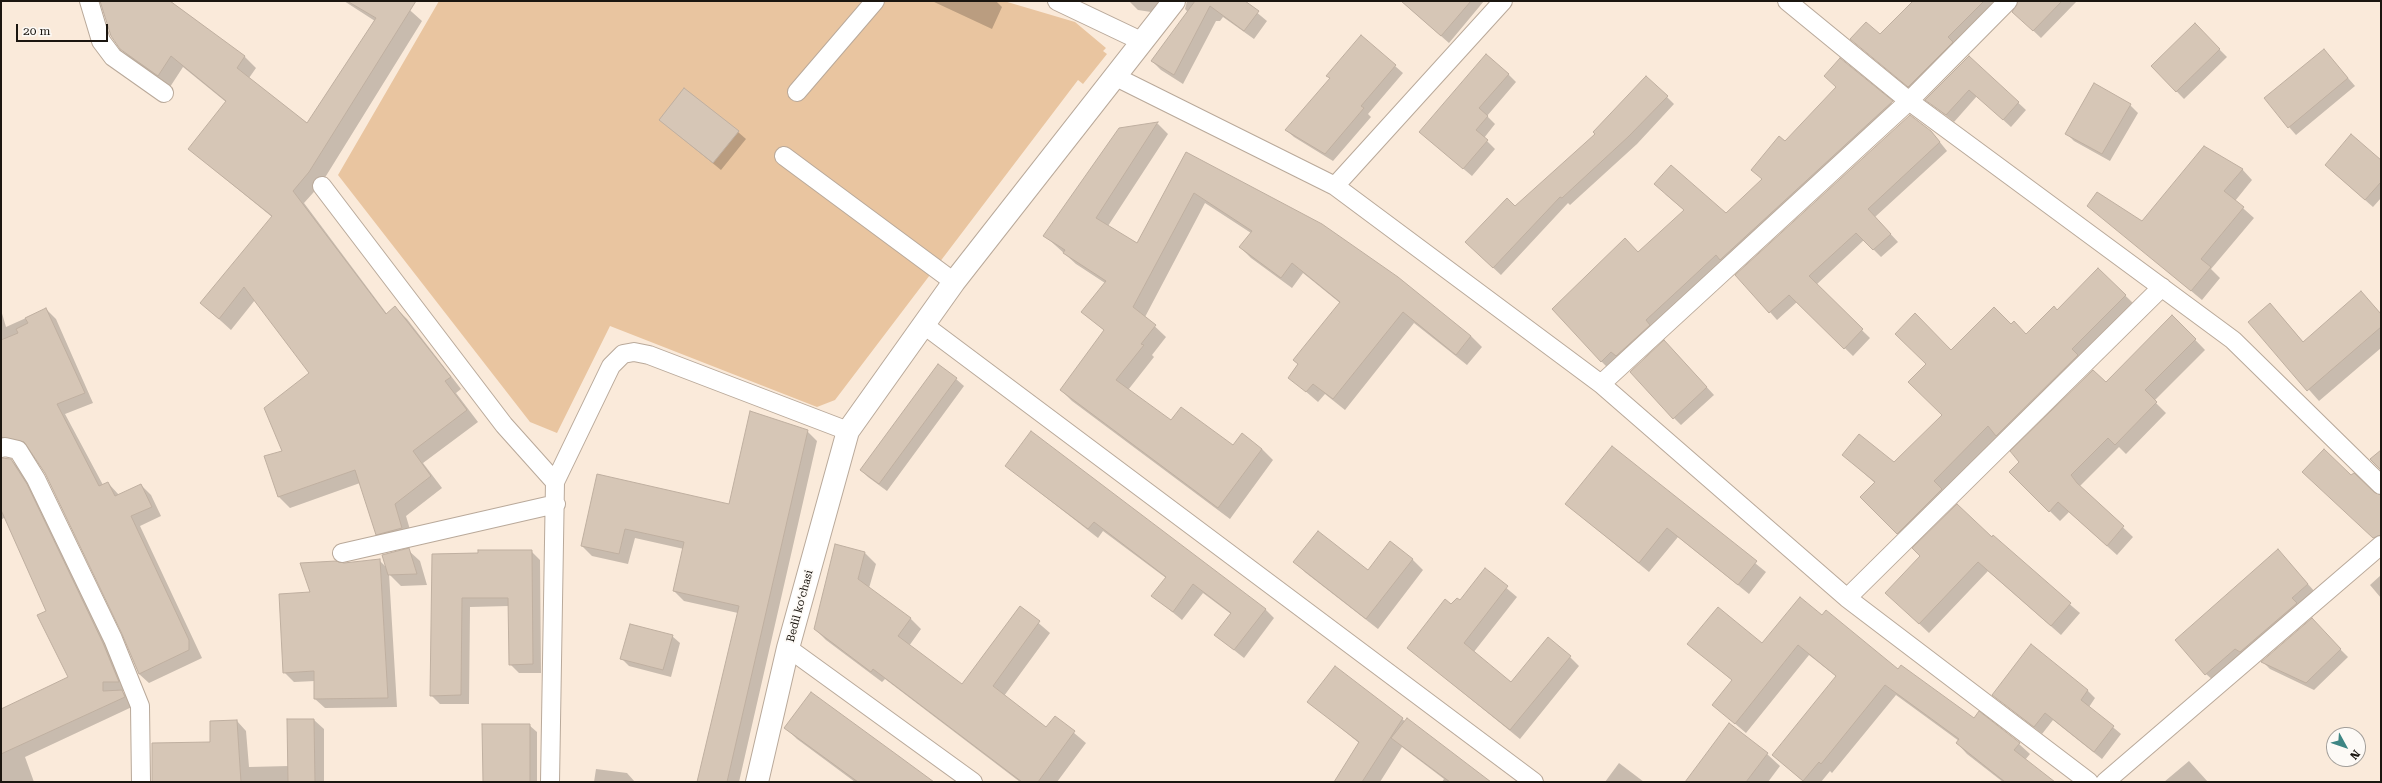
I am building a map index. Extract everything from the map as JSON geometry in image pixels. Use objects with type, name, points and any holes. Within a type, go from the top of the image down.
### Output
[{"type":"street","name":"Bedil koʻchasi","points":[[756,782],[788,648],[848,432],[954,282],[1141,41],[1174,1]]},
{"type":"lane","points":[[89,1],[101,41],[113,57],[164,93]]},
{"type":"lane","points":[[797,92],[875,1]]},
{"type":"lane","points":[[1056,1],[1141,41]]},
{"type":"lane","points":[[1335,186],[1503,1]]},
{"type":"lane","points":[[1788,1],[1909,101],[2233,340],[2381,486]]},
{"type":"lane","points":[[1601,384],[1909,101],[2008,1]]},
{"type":"lane","points":[[1114,76],[1335,186],[1601,384],[1847,598],[2089,782]]},
{"type":"lane","points":[[784,156],[954,282]]},
{"type":"lane","points":[[322,186],[504,425],[555,482]]},
{"type":"lane","points":[[1847,598],[2162,288]]},
{"type":"lane","points":[[924,325],[1534,782]]},
{"type":"lane","points":[[550,782],[556,504],[555,482],[611,366],[623,354],[634,352],[649,355],[848,432]]},
{"type":"lane","points":[[1,448],[5,447],[18,450],[36,479],[113,640],[140,706],[141,782]]},
{"type":"lane","points":[[342,553],[556,504]]},
{"type":"lane","points":[[2105,782],[2381,545]]},
{"type":"lane","points":[[788,648],[973,782]]},
{"type":"shaded area","points":[[439,1],[1004,1],[1075,22],[1106,48],[1103,51],[1107,54],[1083,84],[1078,80],[835,400],[817,407],[610,326],[557,433],[530,422],[338,175]]},
{"type":"building","points":[[100,1],[170,1],[245,56],[237,68],[307,123],[376,18],[347,1],[416,1],[309,172],[293,191],[386,314],[395,306],[451,377],[445,381],[467,410],[413,451],[431,476],[395,504],[402,528],[376,535],[355,470],[278,497],[264,456],[282,451],[264,408],[309,373],[244,287],[219,319],[200,303],[272,216],[188,149],[226,101],[171,56],[158,76],[120,49],[111,36]]},
{"type":"building","points":[[1195,1],[1245,1],[1259,11],[1244,31],[1210,6],[1174,75],[1151,61]]},
{"type":"building","points":[[1401,1],[1471,1],[1441,36]]},
{"type":"building","points":[[1913,1],[1984,1],[1948,37],[1953,42],[1908,87],[1850,39],[1866,22],[1880,34]]},
{"type":"building","points":[[2018,1],[2062,1],[2033,31],[2012,12]]},
{"type":"building","points":[[2195,23],[2220,49],[2176,92],[2151,66]]},
{"type":"building","points":[[1361,35],[1396,65],[1361,106],[1364,108],[1325,154],[1285,130],[1330,78],[1326,76]]},
{"type":"building","points":[[2324,49],[2348,78],[2288,128],[2264,98]]},
{"type":"building","points":[[1486,54],[1509,74],[1479,108],[1488,116],[1476,130],[1488,140],[1463,169],[1419,132]]},
{"type":"building","points":[[1969,56],[2019,102],[2003,120],[1969,90],[1946,115],[1925,100]]},
{"type":"building","points":[[1840,58],[1893,101],[1720,260],[1716,255],[1646,320],[1650,325],[1616,356],[1611,352],[1601,362],[1552,309],[1625,238],[1638,252],[1684,210],[1654,184],[1671,165],[1726,213],[1762,179],[1751,170],[1779,136],[1785,141],[1836,87],[1824,76]]},
{"type":"building","points":[[1646,76],[1668,96],[1629,136],[1562,198],[1560,197],[1493,268],[1465,242],[1507,198],[1515,206],[1595,134],[1593,132]]},
{"type":"building","points":[[2094,83],[2131,104],[2102,154],[2065,134]]},
{"type":"building","points":[[684,88],[739,131],[713,163],[659,120]]},
{"type":"building","points":[[1910,115],[1931,131],[1940,142],[1868,209],[1891,234],[1873,250],[1856,233],[1809,276],[1863,329],[1844,349],[1789,295],[1769,313],[1735,275]]},
{"type":"building","points":[[1158,122],[1096,218],[1137,243],[1186,152],[1322,224],[1398,277],[1471,336],[1456,355],[1403,312],[1333,399],[1313,384],[1306,392],[1288,378],[1298,364],[1293,360],[1340,302],[1292,263],[1281,278],[1239,247],[1252,231],[1194,193],[1133,307],[1156,325],[1141,344],[1144,345],[1116,380],[1171,420],[1181,407],[1233,445],[1242,433],[1262,449],[1218,508],[1060,390],[1104,330],[1081,312],[1106,281],[1063,253],[1065,250],[1043,236],[1119,128]]},
{"type":"building","points":[[2351,134],[2381,160],[2381,182],[2365,200],[2325,165]]},
{"type":"building","points":[[2204,146],[2243,169],[2224,191],[2244,207],[2201,259],[2211,267],[2191,291],[2087,206],[2097,192],[2142,221]]},
{"type":"building","points":[[2098,268],[2126,295],[2072,349],[2078,355],[1996,436],[1988,426],[1934,481],[1942,489],[1897,534],[1860,497],[1875,482],[1842,455],[1859,434],[1894,462],[1942,415],[1908,382],[1926,364],[1895,334],[1915,313],[1951,350],[1994,307],[2011,324],[2014,321],[2026,334],[2054,306],[2057,310]]},
{"type":"building","points":[[2361,291],[2381,314],[2381,327],[2307,391],[2248,322],[2270,303],[2303,342]]},
{"type":"building","points":[[46,308],[85,393],[57,404],[99,486],[108,482],[115,496],[141,484],[152,507],[131,516],[189,640],[189,650],[139,674],[122,634],[45,473],[24,442],[1,437],[1,340],[18,333],[16,329],[28,323],[25,318]]},
{"type":"building","points":[[2172,315],[2196,339],[2145,390],[2157,402],[2115,445],[2108,438],[2071,475],[2077,483],[2124,526],[2107,546],[2058,502],[2049,512],[2009,472],[2019,462],[2010,451],[2093,370],[2106,382]]},
{"type":"building","points":[[1664,340],[1707,387],[1673,419],[1630,372]]},
{"type":"building","points":[[938,364],[957,378],[879,484],[860,470]]},
{"type":"building","points":[[750,411],[808,430],[727,782],[697,782],[739,606],[673,591],[684,542],[625,529],[619,554],[581,546],[597,474],[729,504]]},
{"type":"building","points":[[1031,431],[1266,609],[1234,650],[1214,635],[1231,613],[1193,584],[1173,612],[1151,596],[1166,577],[1094,522],[1088,529],[1005,466]]},
{"type":"building","points":[[1612,446],[1757,561],[1738,585],[1667,528],[1639,563],[1565,504]]},
{"type":"building","points":[[2324,449],[2351,475],[2354,473],[2374,492],[2381,495],[2381,535],[2373,538],[2302,472]]},
{"type":"building","points":[[2381,450],[2381,470],[2370,459]]},
{"type":"building","points":[[1,458],[11,459],[27,484],[103,643],[119,682],[103,682],[103,691],[122,690],[125,697],[1,754],[1,709],[68,677],[37,615],[46,611],[1,510]]},
{"type":"building","points":[[1957,504],[1992,537],[1993,535],[2071,603],[2051,626],[1978,562],[1919,624],[1885,593],[1920,556],[1912,548]]},
{"type":"building","points":[[1318,531],[1368,570],[1390,541],[1413,559],[1366,619],[1293,562]]},
{"type":"building","points":[[835,544],[865,552],[858,579],[911,618],[898,636],[962,684],[1020,606],[1040,621],[993,686],[1046,727],[1055,716],[1075,731],[1038,782],[1022,782],[873,669],[871,672],[814,629]]},
{"type":"building","points":[[409,548],[417,574],[388,575],[382,555]]},
{"type":"building","points":[[2278,549],[2308,584],[2292,598],[2297,603],[2240,652],[2235,649],[2205,675],[2175,640]]},
{"type":"building","points":[[478,550],[532,550],[533,664],[509,665],[508,598],[462,598],[461,695],[430,696],[432,554],[478,553]]},
{"type":"building","points":[[380,559],[388,698],[314,699],[314,671],[283,673],[279,594],[310,592],[300,563],[336,561],[344,563]]},
{"type":"building","points":[[1485,568],[1508,586],[1464,643],[1511,682],[1548,637],[1571,656],[1510,730],[1407,648],[1445,599],[1451,604],[1457,598],[1460,600]]},
{"type":"building","points":[[1800,597],[1822,615],[1826,610],[1898,669],[1901,665],[1974,718],[1979,711],[2020,743],[2014,750],[2055,782],[2005,782],[1956,743],[1959,739],[1885,685],[1821,764],[1819,762],[1803,781],[1772,755],[1836,676],[1798,645],[1735,724],[1712,705],[1732,680],[1687,644],[1718,607],[1762,643]]},
{"type":"building","points":[[2312,618],[2341,649],[2306,683],[2261,662]]},
{"type":"building","points":[[630,624],[673,635],[663,670],[620,659]]},
{"type":"building","points":[[2031,644],[2088,690],[2081,700],[2114,726],[2094,752],[2045,713],[2034,727],[1992,695]]},
{"type":"building","points":[[1335,666],[1403,718],[1362,782],[1334,782],[1359,742],[1307,702]]},
{"type":"building","points":[[811,692],[934,782],[858,782],[784,728]]},
{"type":"building","points":[[1407,718],[1491,782],[1450,782],[1391,738]]},
{"type":"building","points":[[287,719],[314,719],[315,782],[288,782]]},
{"type":"building","points":[[237,720],[241,782],[152,782],[152,743],[210,742],[210,721]]},
{"type":"building","points":[[1729,723],[1768,753],[1746,782],[1685,782]]},
{"type":"building","points":[[482,724],[530,724],[530,782],[483,782]]}]
